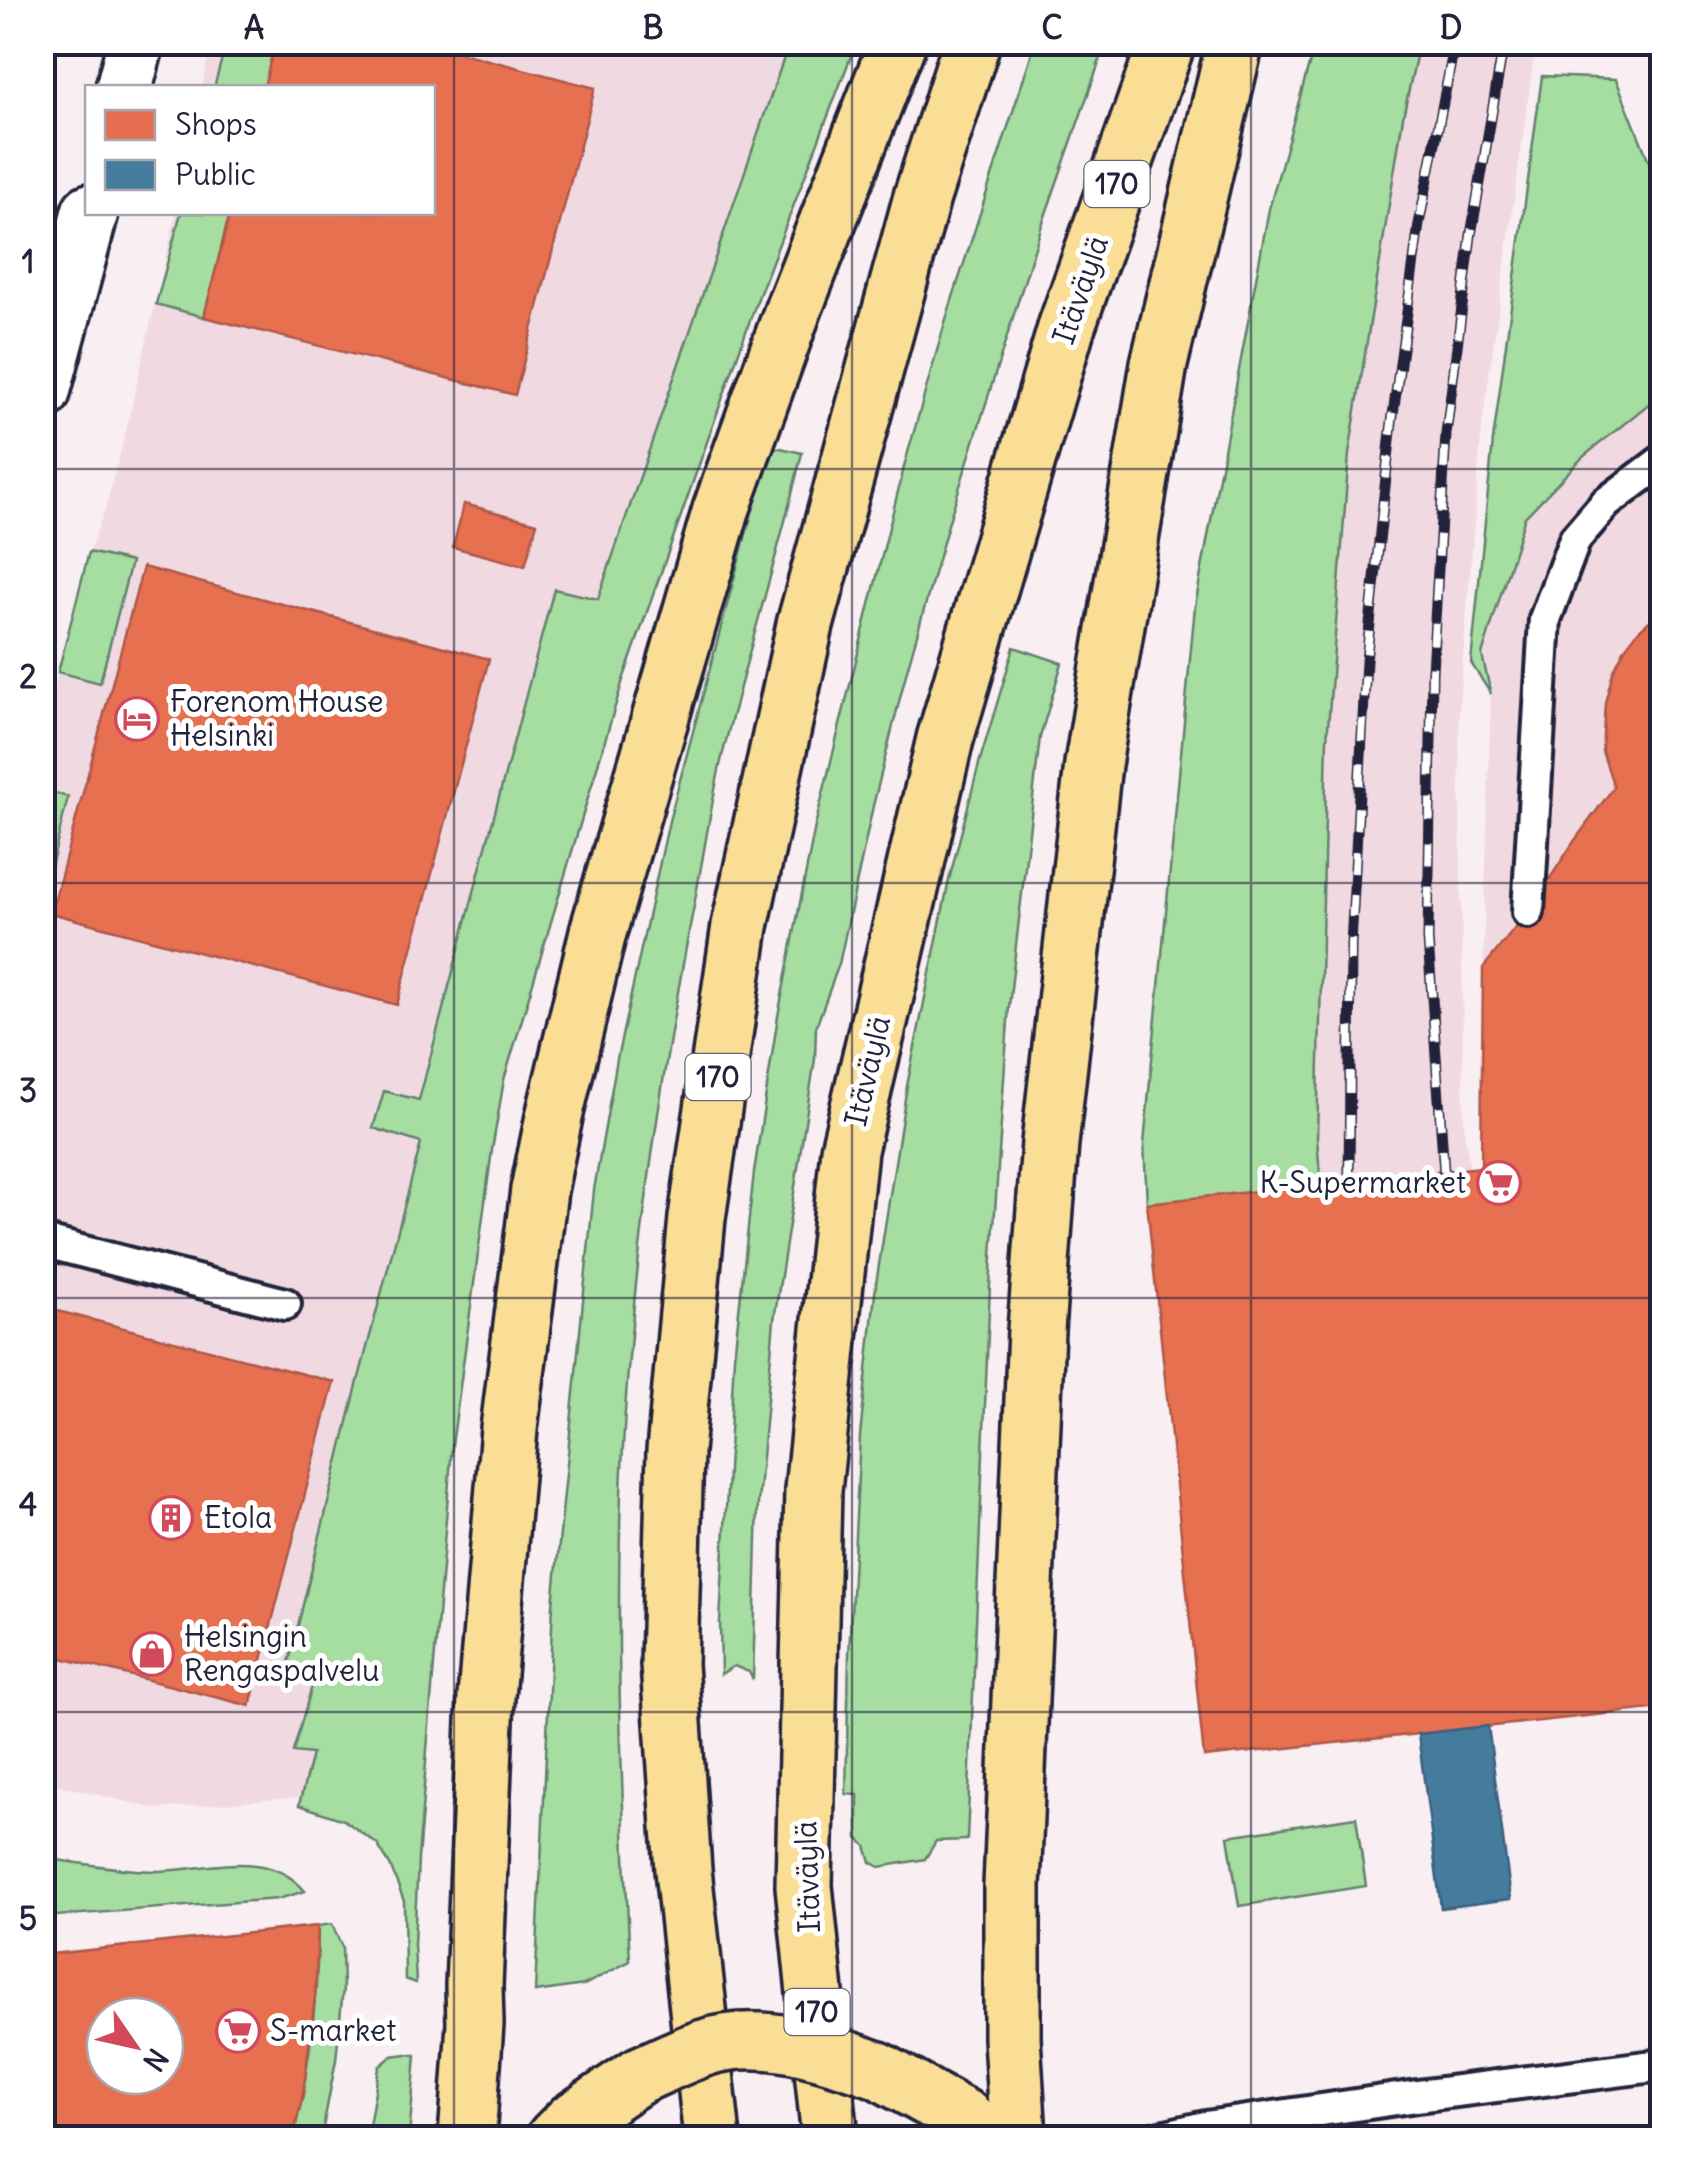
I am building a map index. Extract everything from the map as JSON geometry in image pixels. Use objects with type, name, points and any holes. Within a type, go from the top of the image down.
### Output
[{"type":"main road","points":[[467,2138],[488,1678],[509,1429],[539,1190],[598,932],[721,510],[793,310],[898,42]]},
{"type":"main road","name":"170","points":[[712,2138],[683,1870],[669,1664],[675,1451],[697,1218],[740,926],[805,625],[922,197],[972,42]]},
{"type":"main road","name":"Itäväylä","points":[[830,2138],[804,1886],[813,1490],[850,1150],[945,738],[1067,325],[1168,42]]},
{"type":"main road","points":[[1018,2138],[1012,2038],[1012,1886],[1034,1367],[1050,1144],[1093,764],[1156,384],[1235,42]]},
{"type":"main road","points":[[555,2138],[572,2121],[640,2075],[707,2047],[755,2041],[815,2048],[878,2070],[965,2118],[987,2138]]},
{"type":"street","points":[[125,85],[136,42]]},
{"type":"street","points":[[42,392],[89,215]]},
{"type":"lane","points":[[1528,912],[1545,618],[1575,539],[1606,503],[1662,461]]},
{"type":"lane","points":[[42,1241],[284,1304]]},
{"type":"lane","points":[[1156,2138],[1417,2096],[1662,2065]]},
{"type":"shaded area","points":[[211,43],[789,43],[468,1142],[301,1797],[156,1809],[43,1781],[42,737],[89,552],[106,506],[128,422],[176,215],[435,215],[435,85],[202,85]]},
{"type":"shaded area","name":"K-Supermarket","points":[[1419,43],[1536,43],[1482,427],[1459,707],[1464,1131],[1470,1168],[1481,1167],[1491,694],[1482,655],[1525,517],[1583,457],[1651,402],[1662,398],[1662,1708],[1204,1757],[1147,1203],[1321,1184],[1317,1139],[1327,740],[1349,454],[1403,117]]},
{"type":"green space","points":[[226,43],[275,43],[264,85],[215,85]]},
{"type":"green space","points":[[789,43],[856,43],[755,306],[623,680],[504,1080],[452,1446],[418,1859],[416,1983],[405,1979],[404,1901],[390,1865],[377,1844],[344,1820],[299,1805],[312,1754],[293,1752],[316,1672],[289,1662],[421,1143],[373,1128],[384,1091],[419,1100],[554,589],[598,599]]},
{"type":"green space","points":[[1035,43],[1106,43],[1042,225],[949,521],[873,806],[839,964],[816,1027],[815,1059],[774,1320],[758,1503],[753,1680],[749,1672],[734,1666],[721,1674],[720,1622],[734,1357],[754,1172],[778,1016],[815,826],[905,463],[946,319]]},
{"type":"green space","points":[[1315,43],[1419,43],[1403,117],[1349,454],[1327,740],[1317,1139],[1321,1185],[1147,1203],[1144,1144],[1195,606],[1269,209]]},
{"type":"green space","points":[[1542,76],[1616,79],[1662,194],[1662,398],[1651,402],[1583,457],[1525,517],[1482,655],[1491,694],[1471,663],[1493,441]]},
{"type":"green space","points":[[180,215],[230,215],[204,317],[156,304]]},
{"type":"green space","points":[[772,448],[802,453],[714,793],[658,1112],[632,1325],[619,1564],[620,1722],[630,1961],[584,1985],[535,1992],[553,1605],[594,1190],[617,1059],[669,821]]},
{"type":"green space","points":[[89,552],[131,562],[100,683],[58,672]]},
{"type":"green space","points":[[1014,647],[1062,663],[1040,737],[1009,1006],[990,1285],[967,1840],[936,1841],[925,1859],[880,1867],[871,1862],[866,1846],[858,1838],[858,1795],[846,1794],[860,1436],[876,1284],[907,1086],[949,880]]},
{"type":"green space","points":[[43,790],[68,797],[49,876],[43,874]]},
{"type":"green space","points":[[1356,1817],[1366,1886],[1239,1906],[1228,1836]]},
{"type":"green space","points":[[43,1858],[145,1871],[256,1865],[290,1877],[305,1891],[278,1899],[43,1917]]},
{"type":"green space","points":[[332,1924],[342,1947],[343,1988],[336,2060],[321,2138],[293,2138],[312,2033],[318,1926]]},
{"type":"green space","points":[[416,2055],[409,2138],[367,2138],[379,2067],[392,2056]]},
{"type":"building: Shops","points":[[275,42],[420,42],[595,88],[515,395],[204,317],[229,215],[435,215],[435,85],[265,85]]},
{"type":"building: Shops","points":[[464,504],[537,523],[525,566],[453,547]]},
{"type":"building: Shops","points":[[143,567],[489,659],[397,1005],[51,913]]},
{"type":"building: Shops","name":"K-Supermarket","points":[[1662,610],[1662,1708],[1204,1757],[1147,1203],[1481,1167],[1483,968],[1528,912],[1614,787],[1602,751],[1605,703],[1613,672],[1638,631]]},
{"type":"building: Shops","name":"Etola","points":[[42,1307],[334,1382],[250,1706],[42,1653]]},
{"type":"building: Shops","name":"S-market","points":[[318,1926],[315,1998],[303,2095],[293,2138],[42,2138],[42,1955]]},
{"type":"building: Public","points":[[1488,1726],[1511,1899],[1441,1908],[1418,1734]]},
{"type":"railway","points":[[1349,1181],[1351,945],[1366,661],[1419,224],[1455,42]]},
{"type":"railway","points":[[1444,1172],[1428,939],[1432,671],[1446,434],[1471,235],[1504,42]]},
{"type":"place","name":"Forenom House Helsinki","points":[[137,719]]},
{"type":"place","name":"K-Supermarket","points":[[1499,1183]]},
{"type":"place","name":"Etola","points":[[171,1518]]},
{"type":"place","name":"Helsingin Rengaspalvelu","points":[[152,1654]]},
{"type":"place","name":"S-market","points":[[238,2031]]}]
